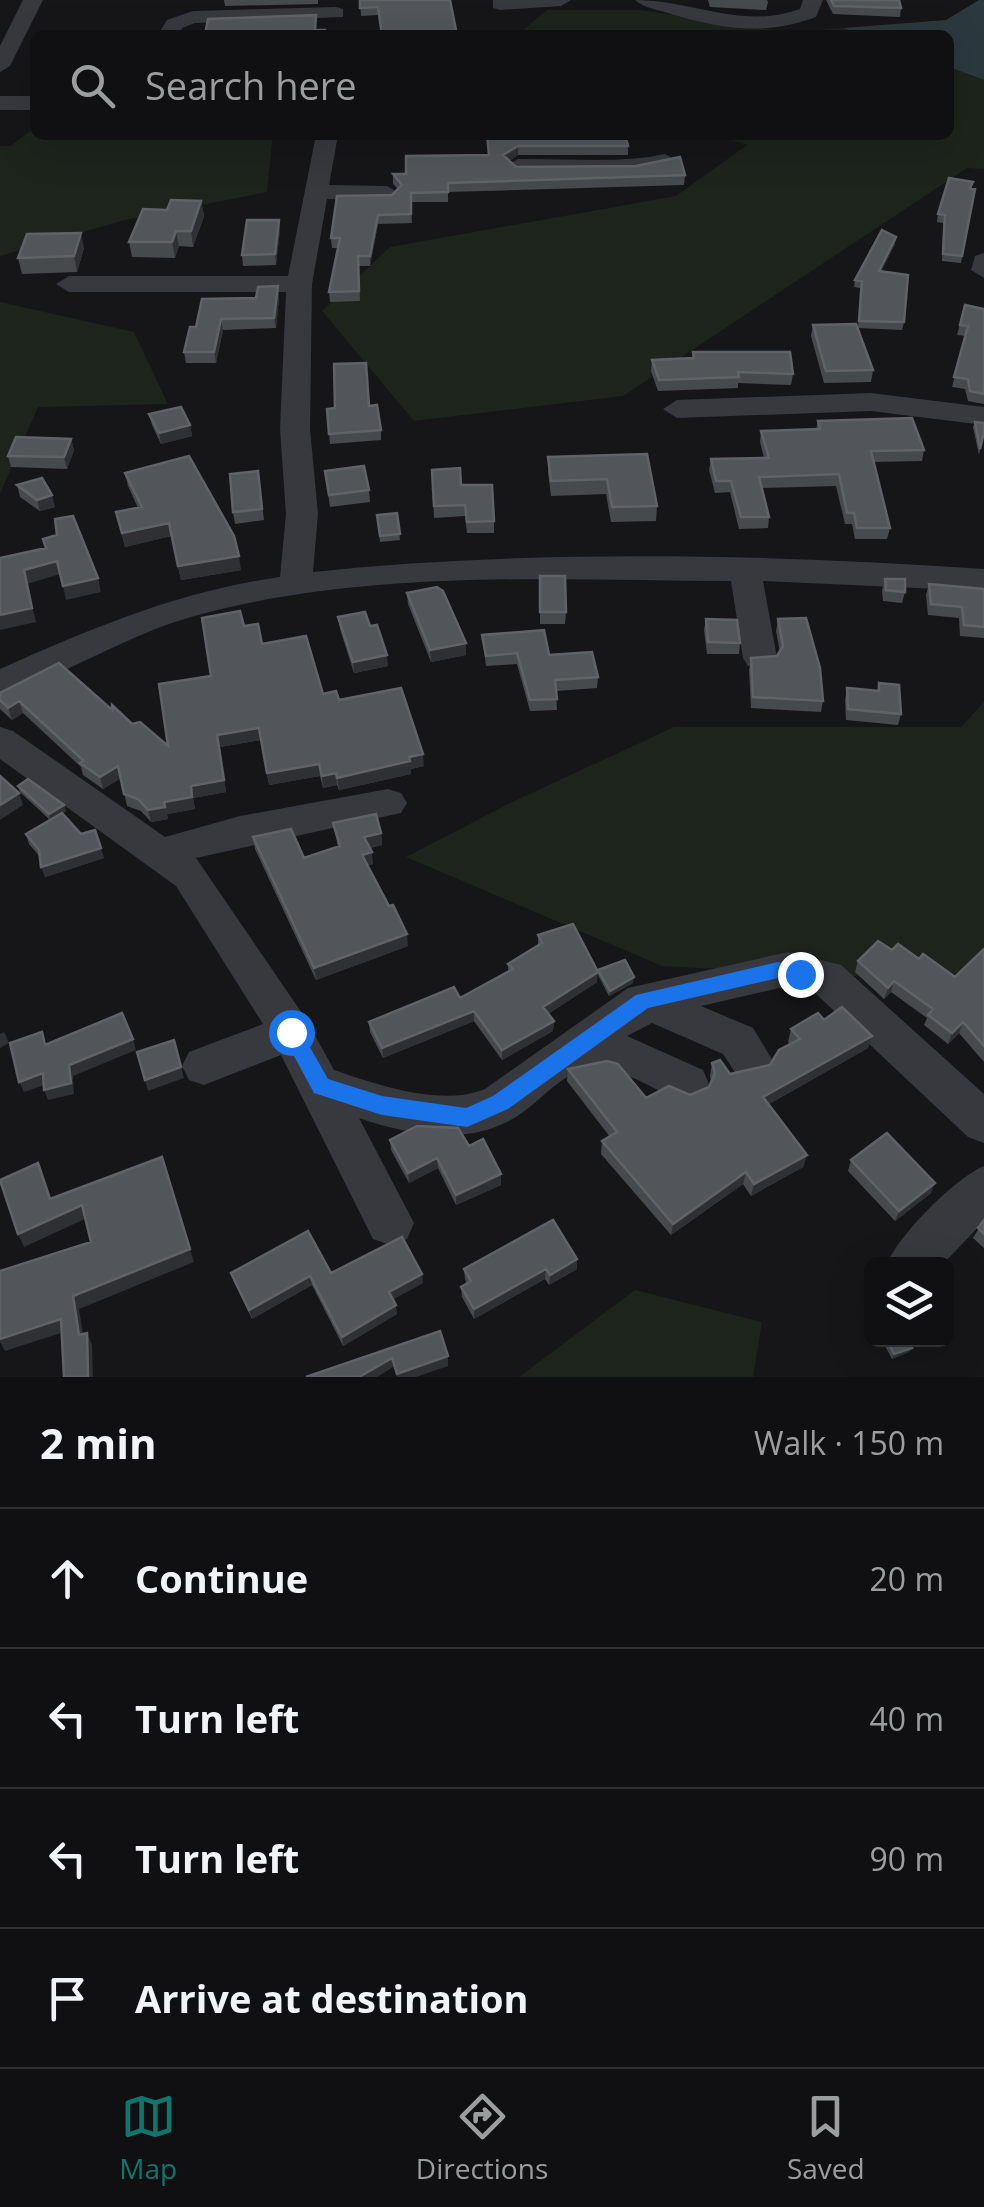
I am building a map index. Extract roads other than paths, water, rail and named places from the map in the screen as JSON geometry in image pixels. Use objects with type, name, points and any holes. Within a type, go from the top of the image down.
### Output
[{"type":"street","points":[[0,66],[33,0]]},
{"type":"street","points":[[193,0],[200,8],[220,15]]},
{"type":"street","points":[[502,9],[561,0]]},
{"type":"street","points":[[645,0],[695,16],[763,23],[802,16],[809,12],[813,0]]},
{"type":"street","points":[[173,30],[182,20],[337,6]]},
{"type":"street","points":[[0,103],[30,103]]},
{"type":"street","points":[[296,583],[302,514],[295,429],[301,337],[298,284],[326,140]]},
{"type":"street","points":[[517,162],[611,162],[637,166],[665,162]]},
{"type":"street","points":[[317,192],[387,193]]},
{"type":"street","points":[[984,261],[984,270]]},
{"type":"street","points":[[69,284],[298,284]]},
{"type":"street","points":[[677,409],[870,402],[984,416]]},
{"type":"street","points":[[745,570],[760,658]]},
{"type":"street","points":[[0,683],[127,626],[208,601],[296,583],[528,571],[745,570],[984,580]]},
{"type":"street","points":[[0,740],[190,875],[322,1086],[390,1224]]},
{"type":"street","points":[[162,852],[240,831],[388,803]]},
{"type":"street","points":[[322,1086],[382,1106],[467,1117],[500,1103],[633,1006],[659,996],[778,970],[826,977],[984,1123]]},
{"type":"street","points":[[633,1006],[654,1005],[738,1041],[751,1061]]},
{"type":"street","points":[[204,1066],[291,1032]]},
{"type":"street","points":[[572,1054],[630,1055],[686,1084]]},
{"type":"street","points":[[918,1257],[984,1188]]}]
